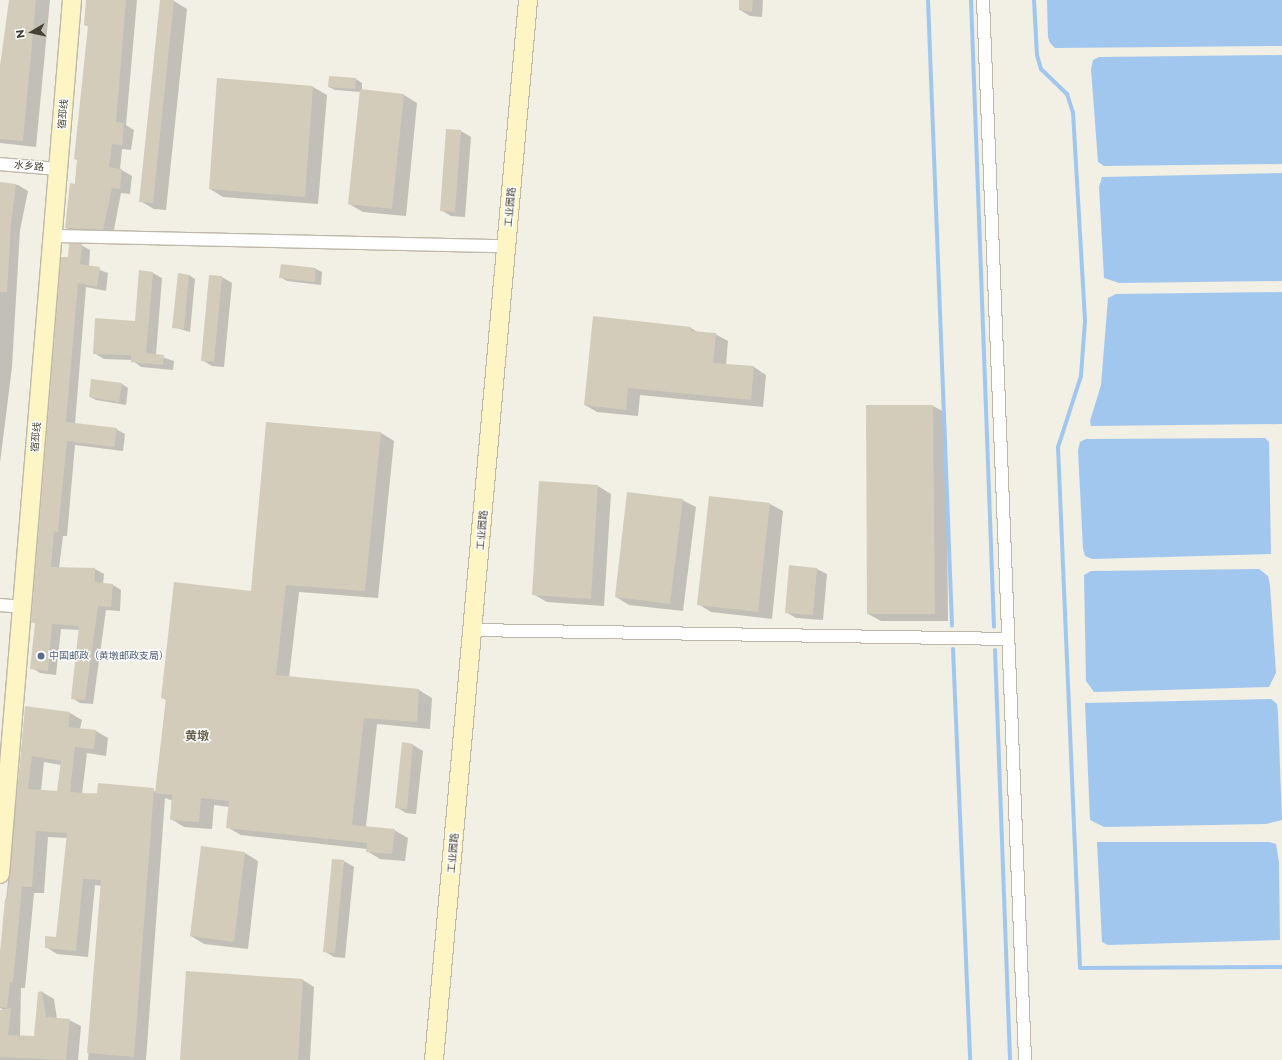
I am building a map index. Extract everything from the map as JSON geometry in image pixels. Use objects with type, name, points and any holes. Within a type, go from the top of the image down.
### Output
[{"type":"street","name":"宿邳线","points":[[0,874],[4,773],[22,607],[72,0]]},
{"type":"street","name":"工业园路","points":[[434,1060],[528,0]]},
{"type":"street","points":[[983,0],[1025,1060]]},
{"type":"street","name":"水乡路","points":[[0,164],[58,169]]},
{"type":"street","points":[[53,236],[507,246]]},
{"type":"street","points":[[0,605],[22,607]]},
{"type":"street","points":[[473,630],[1008,639]]},
{"type":"water","points":[[1047,0],[1282,0],[1282,46],[1055,48],[1050,43],[1048,37]]},
{"type":"water","points":[[1282,55],[1282,164],[1104,166],[1098,162],[1091,69],[1093,60],[1099,57]]},
{"type":"water","points":[[1282,173],[1282,281],[1119,283],[1104,278],[1099,187],[1102,177]]},
{"type":"water","points":[[1282,292],[1282,424],[1091,426],[1090,421],[1101,385],[1108,298],[1116,294]]},
{"type":"water","points":[[1265,438],[1269,442],[1271,554],[1092,559],[1085,556],[1083,549],[1078,450],[1080,442],[1086,439]]},
{"type":"water","points":[[1259,569],[1268,576],[1270,585],[1276,673],[1269,687],[1094,692],[1086,681],[1084,575],[1091,571]]},
{"type":"water","points":[[1271,699],[1277,704],[1278,713],[1282,820],[1266,824],[1104,827],[1090,820],[1085,703]]},
{"type":"water","points":[[1097,842],[1269,842],[1276,844],[1279,862],[1280,940],[1108,945],[1102,942]]},
{"type":"building","points":[[9,0],[36,0],[23,141],[0,139],[0,66]]},
{"type":"building","points":[[86,0],[126,0],[116,122],[124,123],[122,145],[112,144],[109,167],[122,169],[120,189],[112,188],[103,230],[65,228],[70,183],[75,184],[77,160],[74,159],[88,26],[84,25]]},
{"type":"building","points":[[160,0],[174,0],[153,203],[139,202]]},
{"type":"building","points":[[739,0],[753,0],[752,12],[739,10]]},
{"type":"building","points":[[329,76],[356,78],[355,89],[328,87]]},
{"type":"building","points":[[217,78],[313,86],[305,197],[209,189]]},
{"type":"building","points":[[360,89],[404,94],[392,209],[348,204]]},
{"type":"building","points":[[446,129],[461,130],[455,212],[440,211]]},
{"type":"building","points":[[0,182],[16,184],[11,224],[7,292],[0,292]]},
{"type":"building","points":[[69,244],[82,244],[80,264],[100,267],[97,287],[78,283],[66,422],[117,428],[114,447],[67,441],[58,532],[54,531],[51,567],[95,568],[95,582],[113,584],[111,607],[98,606],[85,700],[71,699],[79,626],[52,624],[48,671],[30,669],[35,623],[31,623],[61,257],[68,257]]},
{"type":"building","points":[[281,264],[316,268],[315,282],[279,278]]},
{"type":"building","points":[[139,270],[153,272],[146,353],[164,355],[163,365],[131,362],[131,355],[93,354],[95,318],[135,321]]},
{"type":"building","points":[[178,273],[189,275],[184,329],[172,328]]},
{"type":"building","points":[[209,275],[222,276],[214,362],[201,361]]},
{"type":"building","points":[[593,316],[691,327],[691,331],[716,333],[713,363],[754,366],[751,400],[628,388],[626,410],[584,405]]},
{"type":"building","points":[[91,379],[122,383],[119,402],[89,397]]},
{"type":"building","points":[[866,405],[933,405],[935,614],[867,614]]},
{"type":"building","points":[[266,422],[381,432],[365,591],[286,585],[276,675],[419,689],[417,722],[364,718],[352,825],[395,829],[392,854],[366,852],[367,843],[226,828],[229,801],[201,798],[199,822],[170,820],[172,795],[155,793],[166,699],[161,698],[174,582],[251,591]]},
{"type":"building","points":[[539,481],[598,485],[591,599],[532,595]]},
{"type":"building","points":[[627,492],[683,499],[670,604],[615,597]]},
{"type":"building","points":[[709,496],[770,503],[758,612],[697,605]]},
{"type":"building","points":[[789,565],[817,568],[813,615],[785,613]]},
{"type":"building","points":[[25,706],[70,712],[68,727],[96,730],[94,749],[75,747],[70,792],[97,794],[98,783],[154,788],[134,1057],[87,1053],[101,880],[83,879],[76,951],[45,948],[45,936],[56,937],[67,833],[36,831],[32,887],[22,887],[13,982],[10,982],[7,1008],[0,1007],[0,952],[5,899],[7,899]],"holes":[[[32,756],[61,761],[57,791],[28,789]]]},
{"type":"building","points":[[402,742],[413,744],[407,809],[395,808]]},
{"type":"building","points":[[201,846],[245,852],[234,942],[190,936]]},
{"type":"building","points":[[332,859],[344,860],[335,953],[323,952]]},
{"type":"building","points":[[186,971],[303,979],[298,1060],[180,1060]]},
{"type":"building","points":[[42,991],[46,1017],[70,1019],[66,1060],[0,1057],[0,1010],[11,1008],[8,1035],[34,1036],[38,992]]},
{"type":"waterway","points":[[928,0],[952,626]]},
{"type":"waterway","points":[[971,0],[994,627]]},
{"type":"waterway","points":[[1034,0],[1037,55],[1041,69],[1067,94],[1073,112],[1085,321],[1081,376],[1058,447],[1080,968],[1282,967]]},
{"type":"waterway","points":[[953,649],[970,1060]]},
{"type":"waterway","points":[[995,650],[1010,1060]]},
{"type":"place","name":"中国邮政（黄墩邮政支局）","points":[[41,656]]},
{"type":"district","name":"黄墩","points":[[197,736]]}]
